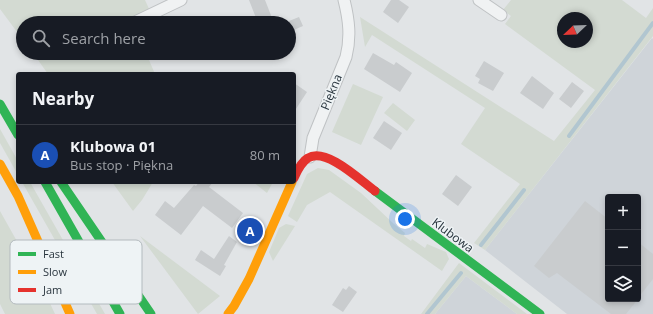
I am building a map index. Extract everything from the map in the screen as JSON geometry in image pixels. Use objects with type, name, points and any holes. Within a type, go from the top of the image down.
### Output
[{"type":"main road","points":[[0,96],[16,119]]},
{"type":"main road","points":[[0,104],[16,132]]},
{"type":"main road","name":"Klubowa","points":[[310,157],[319,155],[333,160],[540,314]]},
{"type":"main road","points":[[296,174],[300,165],[310,157]]},
{"type":"main road","points":[[0,164],[43,240]]},
{"type":"main road","points":[[46,184],[78,240]]},
{"type":"main road","points":[[62,184],[101,240]]},
{"type":"main road","points":[[228,314],[249,279],[291,184]]},
{"type":"main road","points":[[18,196],[37,240]]},
{"type":"main road","points":[[142,301],[151,314]]},
{"type":"main road","points":[[66,304],[70,314]]},
{"type":"main road","points":[[114,304],[120,314]]},
{"type":"street","points":[[148,16],[181,0]]},
{"type":"street","name":"Piękna","points":[[310,157],[313,138],[346,57],[349,44],[349,23],[344,0]]},
{"type":"street","points":[[480,0],[500,15]]},
{"type":"shaded area","points":[[0,0],[145,0],[150,11],[142,16],[16,16],[16,31],[0,9]]},
{"type":"shaded area","points":[[511,0],[622,0],[646,18],[653,8],[653,36],[485,250],[474,243],[520,184],[461,144],[485,108],[372,35],[365,47],[360,17],[554,141],[595,90],[505,24],[511,16],[503,10]]},
{"type":"shaded area","points":[[652,38],[653,314],[567,314],[485,250]]},
{"type":"shaded area","points":[[38,60],[149,60],[154,72],[47,72]]},
{"type":"shaded area","points":[[353,84],[383,97],[361,145],[332,132]]},
{"type":"shaded area","points":[[393,103],[415,120],[407,131],[384,113]]},
{"type":"shaded area","points":[[0,129],[16,157],[16,171],[0,143]]},
{"type":"shaded area","points":[[318,168],[329,170],[361,193],[405,233],[404,236],[411,241],[412,239],[425,248],[427,244],[446,252],[449,259],[442,271],[330,192],[307,205],[297,222],[288,216],[307,174]]},
{"type":"shaded area","points":[[23,184],[31,184],[63,240],[55,240]]},
{"type":"shaded area","points":[[113,184],[152,184],[133,211]]},
{"type":"shaded area","points":[[256,184],[272,184],[267,193]]},
{"type":"shaded area","points":[[0,211],[16,240],[10,240],[10,304],[50,304],[55,314],[5,314],[0,304]]},
{"type":"shaded area","points":[[286,224],[295,226],[273,261],[269,252],[279,228]]},
{"type":"shaded area","points":[[140,236],[220,296],[198,314]]},
{"type":"shaded area","points":[[459,263],[527,314],[517,314],[466,276],[435,314],[421,314]]},
{"type":"shaded area","points":[[466,276],[517,314],[435,314]]},
{"type":"shaded area","points":[[91,304],[99,304],[105,314],[97,314]]},
{"type":"building","points":[[249,0],[265,0],[271,16],[255,16]]},
{"type":"building","points":[[391,0],[399,0],[409,7],[398,23],[383,12]]},
{"type":"building","points":[[299,17],[303,26],[296,29],[296,18]]},
{"type":"building","points":[[373,53],[394,65],[396,62],[412,73],[400,92],[364,69]]},
{"type":"building","points":[[484,61],[504,73],[493,91],[478,83],[480,79],[475,76]]},
{"type":"building","points":[[532,76],[554,93],[543,109],[520,93]]},
{"type":"building","points":[[572,82],[584,91],[571,108],[559,99]]},
{"type":"building","points":[[296,84],[307,92],[296,109]]},
{"type":"building","points":[[384,121],[402,133],[391,150],[373,138]]},
{"type":"building","points":[[456,175],[472,187],[458,206],[442,194]]},
{"type":"building","points":[[198,184],[211,184],[209,187],[243,213],[232,228],[203,206],[181,235],[155,215],[165,201],[174,208],[194,185],[196,186]]},
{"type":"building","points":[[585,201],[605,217],[605,302],[636,302],[626,314],[611,314],[557,273],[549,278],[534,266]]},
{"type":"building","points":[[229,236],[237,242],[224,265],[226,266],[220,276],[195,260],[201,250],[214,259]]},
{"type":"building","points":[[641,244],[653,254],[653,279],[641,294]]},
{"type":"building","points":[[349,286],[357,292],[343,312],[332,305],[343,288],[346,290]]},
{"type":"waterway","points":[[569,136],[653,23]]},
{"type":"waterway","points":[[481,245],[524,190]]},
{"type":"waterway","points":[[427,314],[461,273]]},
{"type":"traffic: fast","points":[[0,104],[16,132]]},
{"type":"traffic: fast","points":[[46,184],[78,240]]},
{"type":"traffic: fast","points":[[62,184],[101,240]]},
{"type":"traffic: fast","points":[[375,191],[540,314]]},
{"type":"traffic: fast","points":[[142,301],[151,314]]},
{"type":"traffic: fast","points":[[114,304],[120,314]]},
{"type":"traffic: slow","points":[[0,164],[18,196],[37,240]]},
{"type":"traffic: slow","points":[[228,314],[249,279],[291,184]]},
{"type":"traffic: slow","points":[[66,304],[70,314]]},
{"type":"traffic: jam","points":[[296,174],[303,162],[308,158],[315,156],[324,157],[343,166],[375,191]]},
{"type":"place","name":"Klubowa 01","points":[[250,231]]}]
